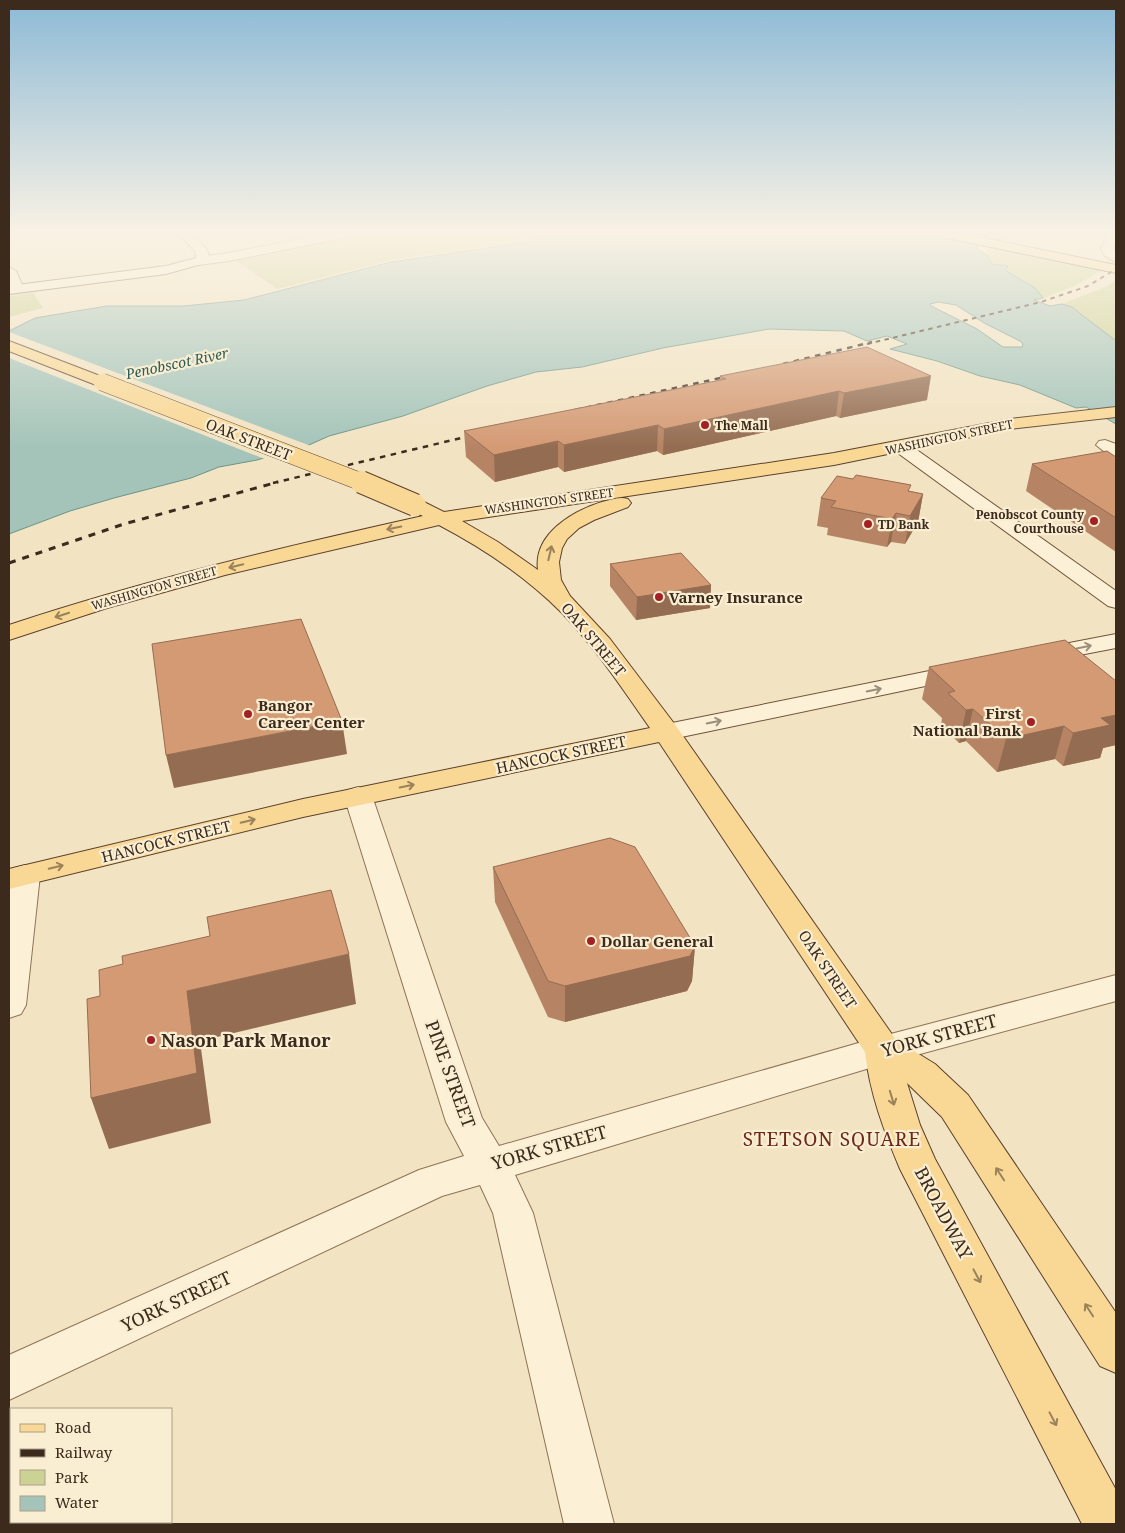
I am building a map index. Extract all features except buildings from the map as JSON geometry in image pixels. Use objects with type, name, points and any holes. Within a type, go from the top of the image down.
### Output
[{"type":"main road","name":"OAK STREET","points":[[9,346],[356,480],[414,505],[441,518],[514,564],[560,599],[605,648],[667,732],[883,1050]]},
{"type":"main road","name":"WASHINGTON STREET","points":[[9,633],[99,603],[189,578],[311,547],[441,518],[795,466],[907,452],[1108,413]]},
{"type":"main road","name":"WASHINGTON STREET","points":[[560,599],[549,576],[550,548],[564,529],[580,518],[599,509],[649,498],[844,470],[907,452]]},
{"type":"main road","name":"HANCOCK STREET","points":[[17,877],[358,796],[667,732]]},
{"type":"main road","points":[[883,1050],[924,1075],[941,1089],[955,1106],[1116,1351]]},
{"type":"main road","name":"BROADWAY","points":[[883,1050],[889,1089],[896,1112],[920,1169],[1108,1524]]},
{"type":"street","points":[[907,452],[1116,601]]},
{"type":"street","points":[[1018,660],[1116,641]]},
{"type":"street","name":"HANCOCK STREET","points":[[667,732],[989,666]]},
{"type":"street","name":"PINE STREET","points":[[358,796],[465,1122],[490,1165],[513,1213],[589,1524]]},
{"type":"street","points":[[9,1005],[17,877]]},
{"type":"street","name":"YORK STREET","points":[[9,1378],[433,1182],[883,1050],[1116,988]]},
{"type":"green space","points":[[9,305],[41,305],[43,308],[9,317]]},
{"type":"green space","points":[[1063,305],[1115,305],[1116,341],[1080,312]]},
{"type":"water","name":"Penobscot River","points":[[930,305],[977,329],[1003,347],[1022,347],[1023,344],[1020,341],[953,305],[1064,305],[1072,307],[1116,341],[1116,424],[1086,407],[1076,408],[1020,385],[980,376],[937,361],[890,349],[907,344],[887,336],[867,341],[844,331],[769,329],[663,348],[582,367],[536,372],[487,386],[403,416],[329,436],[309,445],[257,460],[219,467],[191,478],[70,511],[9,534],[9,331],[35,318],[107,306]]},
{"type":"pier","points":[[9,332],[311,446],[267,460],[9,358]]},
{"type":"railway","points":[[867,344],[1030,305]]},
{"type":"railway","points":[[783,364],[872,342]]},
{"type":"railway","points":[[575,410],[734,375]]},
{"type":"railway","points":[[273,483],[478,434]]},
{"type":"railway","points":[[9,563],[124,524],[278,482]]},
{"type":"place","name":"The Mall","points":[[705,425]]},
{"type":"place","name":"Penobscot County Courthouse","points":[[1094,521]]},
{"type":"place","name":"TD Bank","points":[[868,524]]},
{"type":"place","name":"Varney Insurance","points":[[659,597]]},
{"type":"place","name":"Bangor Career Center","points":[[248,714]]},
{"type":"place","name":"First National Bank","points":[[1031,722]]},
{"type":"place","name":"Dollar General","points":[[591,941]]},
{"type":"place","name":"Nason Park Manor","points":[[151,1040]]},
{"type":"district","name":"STETSON SQUARE","points":[[832,1139]]}]
